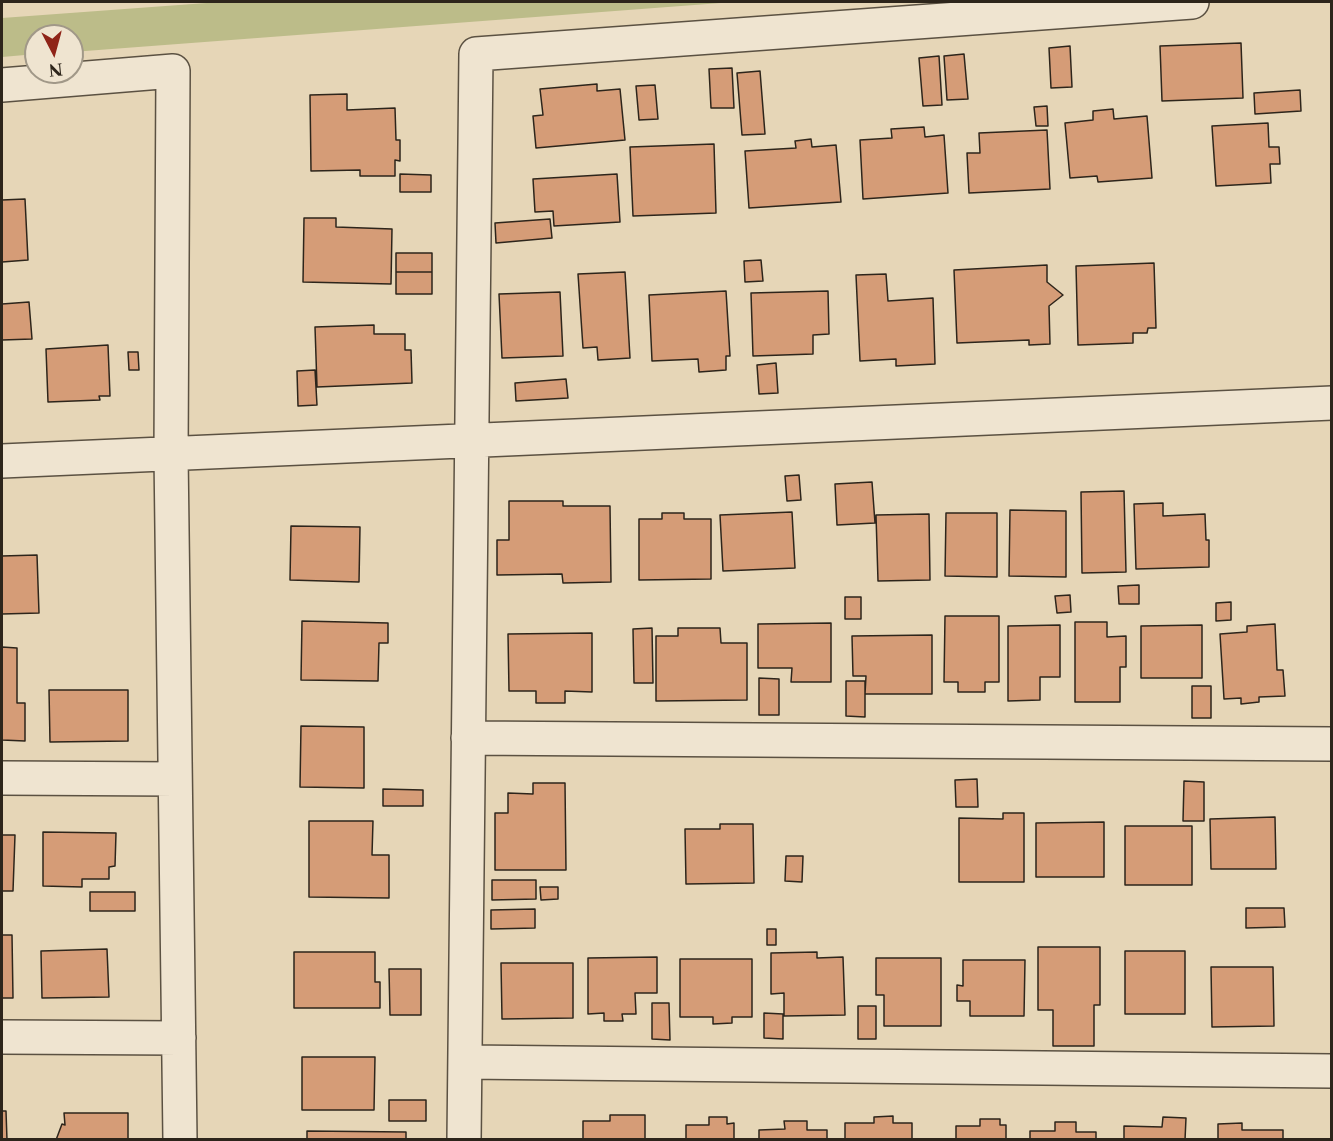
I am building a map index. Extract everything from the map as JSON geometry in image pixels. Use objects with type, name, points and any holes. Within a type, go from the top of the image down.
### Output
[{"type":"street","points":[[464,1140],[476,54],[1192,2]]},
{"type":"street","points":[[2,85],[172,71],[171,453],[180,1140]]},
{"type":"street","points":[[2,461],[1332,403]]},
{"type":"street","points":[[468,738],[1332,744]]},
{"type":"street","points":[[2,778],[175,778]]},
{"type":"street","points":[[2,1037],[179,1038]]},
{"type":"street","points":[[465,1062],[1332,1071]]},
{"type":"green space","points":[[220,2],[734,2],[84,51],[84,24],[24,24],[24,55],[2,57],[2,18]]},
{"type":"building","points":[[1241,43],[1243,98],[1162,101],[1160,46]]},
{"type":"building","points":[[1070,46],[1072,87],[1051,88],[1049,48]]},
{"type":"building","points":[[964,54],[968,99],[947,100],[944,56]]},
{"type":"building","points":[[939,56],[942,105],[923,106],[919,58]]},
{"type":"building","points":[[732,68],[734,108],[711,108],[709,69]]},
{"type":"building","points":[[760,71],[765,134],[742,135],[737,73]]},
{"type":"building","points":[[597,84],[597,91],[620,89],[625,140],[536,148],[533,116],[543,115],[540,89]]},
{"type":"building","points":[[655,85],[658,119],[639,120],[636,86]]},
{"type":"building","points":[[1300,90],[1301,111],[1255,114],[1254,93]]},
{"type":"building","points":[[347,94],[347,110],[395,108],[396,140],[400,140],[400,161],[395,160],[395,176],[360,176],[360,170],[311,171],[310,95]]},
{"type":"building","points":[[1047,106],[1048,126],[1036,126],[1034,107]]},
{"type":"building","points":[[1113,109],[1114,119],[1147,116],[1152,178],[1098,182],[1097,176],[1070,178],[1065,123],[1093,120],[1093,111]]},
{"type":"building","points":[[1268,123],[1269,147],[1279,147],[1280,164],[1270,164],[1271,183],[1216,186],[1212,126]]},
{"type":"building","points":[[924,127],[925,137],[944,135],[948,193],[863,199],[860,140],[892,138],[891,129]]},
{"type":"building","points":[[1047,130],[1050,189],[969,193],[967,153],[980,153],[979,133]]},
{"type":"building","points":[[811,139],[812,147],[836,145],[841,202],[749,208],[745,151],[796,148],[795,141]]},
{"type":"building","points":[[714,144],[716,213],[633,216],[630,147]]},
{"type":"building","points":[[400,174],[431,175],[431,192],[400,192]]},
{"type":"building","points":[[617,174],[620,222],[554,226],[553,211],[535,212],[533,179]]},
{"type":"building","points":[[25,199],[28,260],[2,262],[2,200]]},
{"type":"building","points":[[304,218],[336,218],[336,227],[392,229],[391,284],[303,282]]},
{"type":"building","points":[[550,219],[552,238],[496,243],[495,223]]},
{"type":"building","points":[[396,253],[432,253],[432,272],[396,272]]},
{"type":"building","points":[[761,260],[763,281],[745,282],[744,261]]},
{"type":"building","points":[[1154,263],[1156,328],[1148,328],[1147,333],[1133,333],[1133,343],[1078,345],[1076,266]]},
{"type":"building","points":[[1047,265],[1047,282],[1063,295],[1049,306],[1050,344],[1029,345],[1029,340],[957,343],[954,270]]},
{"type":"building","points":[[396,272],[432,272],[432,294],[396,294]]},
{"type":"building","points":[[625,272],[630,358],[598,360],[597,347],[583,348],[578,274]]},
{"type":"building","points":[[886,274],[888,301],[933,298],[935,364],[896,366],[896,359],[860,361],[856,275]]},
{"type":"building","points":[[726,291],[730,356],[726,356],[726,370],[699,372],[698,359],[652,361],[649,295]]},
{"type":"building","points":[[828,291],[829,334],[813,335],[813,354],[753,356],[751,293]]},
{"type":"building","points":[[560,292],[563,356],[502,358],[499,294]]},
{"type":"building","points":[[29,302],[32,339],[2,340],[2,304]]},
{"type":"building","points":[[374,325],[374,334],[405,334],[405,350],[411,350],[412,383],[317,387],[315,327]]},
{"type":"building","points":[[108,345],[110,396],[99,396],[100,400],[48,402],[46,349]]},
{"type":"building","points":[[128,352],[138,352],[139,370],[129,370]]},
{"type":"building","points":[[776,363],[778,393],[759,394],[757,365]]},
{"type":"building","points":[[315,370],[317,405],[298,406],[297,371]]},
{"type":"building","points":[[566,379],[568,398],[516,401],[515,383]]},
{"type":"building","points":[[799,475],[801,500],[787,501],[785,476]]},
{"type":"building","points":[[872,482],[875,523],[837,525],[835,484]]},
{"type":"building","points":[[1124,491],[1126,572],[1082,573],[1081,492]]},
{"type":"building","points":[[509,501],[563,501],[563,506],[610,506],[611,582],[563,583],[562,574],[497,575],[497,540],[509,540]]},
{"type":"building","points":[[1163,503],[1163,516],[1205,514],[1206,540],[1209,540],[1209,567],[1136,569],[1134,504]]},
{"type":"building","points":[[1010,510],[1066,511],[1066,577],[1009,576]]},
{"type":"building","points":[[792,512],[795,568],[723,571],[720,515]]},
{"type":"building","points":[[662,513],[684,513],[684,519],[711,519],[711,579],[639,580],[639,519],[662,519]]},
{"type":"building","points":[[946,513],[997,513],[997,577],[945,576]]},
{"type":"building","points":[[929,514],[930,580],[878,581],[876,515]]},
{"type":"building","points":[[291,526],[360,527],[359,582],[290,580]]},
{"type":"building","points":[[37,555],[39,613],[2,614],[2,556]]},
{"type":"building","points":[[1139,585],[1139,604],[1119,604],[1118,586]]},
{"type":"building","points":[[1070,595],[1071,612],[1057,613],[1055,596]]},
{"type":"building","points":[[845,597],[861,597],[861,619],[845,619]]},
{"type":"building","points":[[1231,602],[1231,620],[1216,621],[1216,603]]},
{"type":"building","points":[[945,616],[999,616],[999,682],[985,682],[985,692],[958,692],[958,682],[944,682]]},
{"type":"building","points":[[302,621],[388,623],[388,643],[379,643],[378,681],[301,680]]},
{"type":"building","points":[[1075,622],[1107,622],[1107,637],[1126,636],[1126,667],[1120,667],[1120,702],[1075,702]]},
{"type":"building","points":[[831,623],[831,682],[791,682],[792,668],[758,668],[758,624]]},
{"type":"building","points":[[1275,624],[1277,670],[1283,670],[1285,696],[1259,697],[1259,702],[1241,704],[1241,698],[1224,699],[1220,634],[1247,632],[1247,626]]},
{"type":"building","points":[[1060,625],[1060,677],[1040,677],[1040,700],[1008,701],[1008,626]]},
{"type":"building","points":[[1202,625],[1202,678],[1141,678],[1141,626]]},
{"type":"building","points":[[652,628],[653,683],[634,683],[633,629]]},
{"type":"building","points":[[678,628],[720,628],[721,643],[747,643],[747,700],[656,701],[656,636],[678,636]]},
{"type":"building","points":[[592,633],[592,692],[565,691],[565,703],[536,703],[536,691],[509,691],[508,634]]},
{"type":"building","points":[[932,635],[932,694],[865,694],[866,676],[853,676],[852,636]]},
{"type":"building","points":[[2,647],[17,648],[17,703],[25,703],[25,741],[2,740]]},
{"type":"building","points":[[759,678],[779,679],[779,715],[759,715]]},
{"type":"building","points":[[846,681],[865,681],[865,717],[846,716]]},
{"type":"building","points":[[1192,686],[1211,686],[1211,718],[1192,718]]},
{"type":"building","points":[[49,690],[128,690],[128,741],[50,742]]},
{"type":"building","points":[[301,726],[364,727],[364,788],[300,787]]},
{"type":"building","points":[[977,779],[978,807],[956,807],[955,780]]},
{"type":"building","points":[[1184,781],[1204,782],[1204,821],[1183,821]]},
{"type":"building","points":[[533,783],[565,783],[566,870],[495,870],[495,813],[508,813],[508,793],[533,794]]},
{"type":"building","points":[[383,789],[423,790],[423,806],[383,806]]},
{"type":"building","points":[[1003,813],[1024,813],[1024,882],[959,882],[959,818],[1003,819]]},
{"type":"building","points":[[1275,817],[1276,869],[1211,869],[1210,819]]},
{"type":"building","points":[[309,821],[373,821],[372,855],[389,855],[389,898],[309,897]]},
{"type":"building","points":[[1104,822],[1104,877],[1036,877],[1036,823]]},
{"type":"building","points":[[720,824],[753,824],[754,883],[686,884],[685,829],[720,829]]},
{"type":"building","points":[[1125,826],[1192,826],[1192,885],[1125,885]]},
{"type":"building","points":[[43,832],[116,833],[115,866],[109,867],[109,879],[82,879],[82,887],[43,886]]},
{"type":"building","points":[[2,835],[15,835],[13,891],[2,891]]},
{"type":"building","points":[[786,856],[803,856],[802,882],[785,881]]},
{"type":"building","points":[[492,880],[536,880],[536,899],[492,900]]},
{"type":"building","points":[[540,887],[558,887],[558,899],[541,900]]},
{"type":"building","points":[[90,892],[135,892],[135,911],[90,911]]},
{"type":"building","points":[[1246,908],[1284,908],[1285,927],[1246,928]]},
{"type":"building","points":[[535,909],[535,928],[491,929],[491,910]]},
{"type":"building","points":[[767,929],[776,929],[776,945],[767,945]]},
{"type":"building","points":[[2,935],[12,935],[13,998],[2,998]]},
{"type":"building","points":[[1038,947],[1100,947],[1100,1005],[1094,1005],[1094,1046],[1053,1046],[1053,1010],[1038,1010]]},
{"type":"building","points":[[107,949],[109,997],[42,998],[41,951]]},
{"type":"building","points":[[1125,951],[1185,951],[1185,1014],[1125,1014]]},
{"type":"building","points":[[294,952],[375,952],[375,982],[380,982],[380,1008],[294,1008]]},
{"type":"building","points":[[817,952],[817,958],[843,957],[845,1015],[784,1016],[784,993],[771,994],[771,953]]},
{"type":"building","points":[[657,957],[657,993],[635,993],[636,1014],[622,1014],[623,1021],[604,1021],[604,1013],[588,1014],[588,958]]},
{"type":"building","points":[[876,958],[941,958],[941,1026],[884,1026],[884,995],[876,995]]},
{"type":"building","points":[[680,959],[752,959],[752,1017],[732,1017],[732,1023],[713,1024],[713,1017],[680,1017]]},
{"type":"building","points":[[963,960],[1025,960],[1024,1016],[970,1016],[970,1001],[957,1001],[957,985],[963,986]]},
{"type":"building","points":[[501,963],[573,963],[573,1018],[502,1019]]},
{"type":"building","points":[[1211,967],[1273,967],[1274,1026],[1212,1027]]},
{"type":"building","points":[[389,969],[421,969],[421,1015],[390,1015]]},
{"type":"building","points":[[652,1003],[669,1003],[670,1040],[652,1039]]},
{"type":"building","points":[[858,1006],[876,1006],[876,1039],[858,1039]]},
{"type":"building","points":[[764,1013],[783,1014],[783,1039],[764,1038]]},
{"type":"building","points":[[302,1057],[375,1057],[374,1110],[302,1110]]},
{"type":"building","points":[[389,1100],[426,1100],[426,1121],[389,1121]]},
{"type":"building","points":[[2,1111],[6,1111],[7,1140],[2,1140]]},
{"type":"building","points":[[64,1113],[128,1113],[128,1140],[56,1140],[62,1124],[65,1125]]},
{"type":"building","points":[[610,1115],[645,1115],[645,1140],[583,1140],[583,1121],[610,1121]]},
{"type":"building","points":[[893,1116],[893,1123],[912,1123],[912,1140],[845,1140],[845,1123],[874,1123],[874,1117]]},
{"type":"building","points":[[709,1117],[727,1117],[727,1124],[734,1123],[734,1140],[686,1140],[686,1125],[709,1125]]},
{"type":"building","points":[[1163,1117],[1186,1118],[1185,1140],[1124,1140],[1124,1126],[1162,1127]]},
{"type":"building","points":[[980,1119],[1000,1119],[1000,1125],[1006,1125],[1006,1140],[956,1140],[956,1126],[980,1126]]},
{"type":"building","points":[[784,1121],[807,1121],[807,1130],[827,1130],[827,1140],[759,1140],[759,1130],[785,1129]]},
{"type":"building","points":[[1055,1122],[1076,1122],[1076,1132],[1096,1132],[1096,1140],[1030,1140],[1030,1131],[1055,1131]]},
{"type":"building","points":[[1242,1123],[1242,1130],[1283,1130],[1283,1140],[1218,1140],[1218,1124]]},
{"type":"building","points":[[307,1131],[406,1132],[406,1140],[307,1140]]}]
